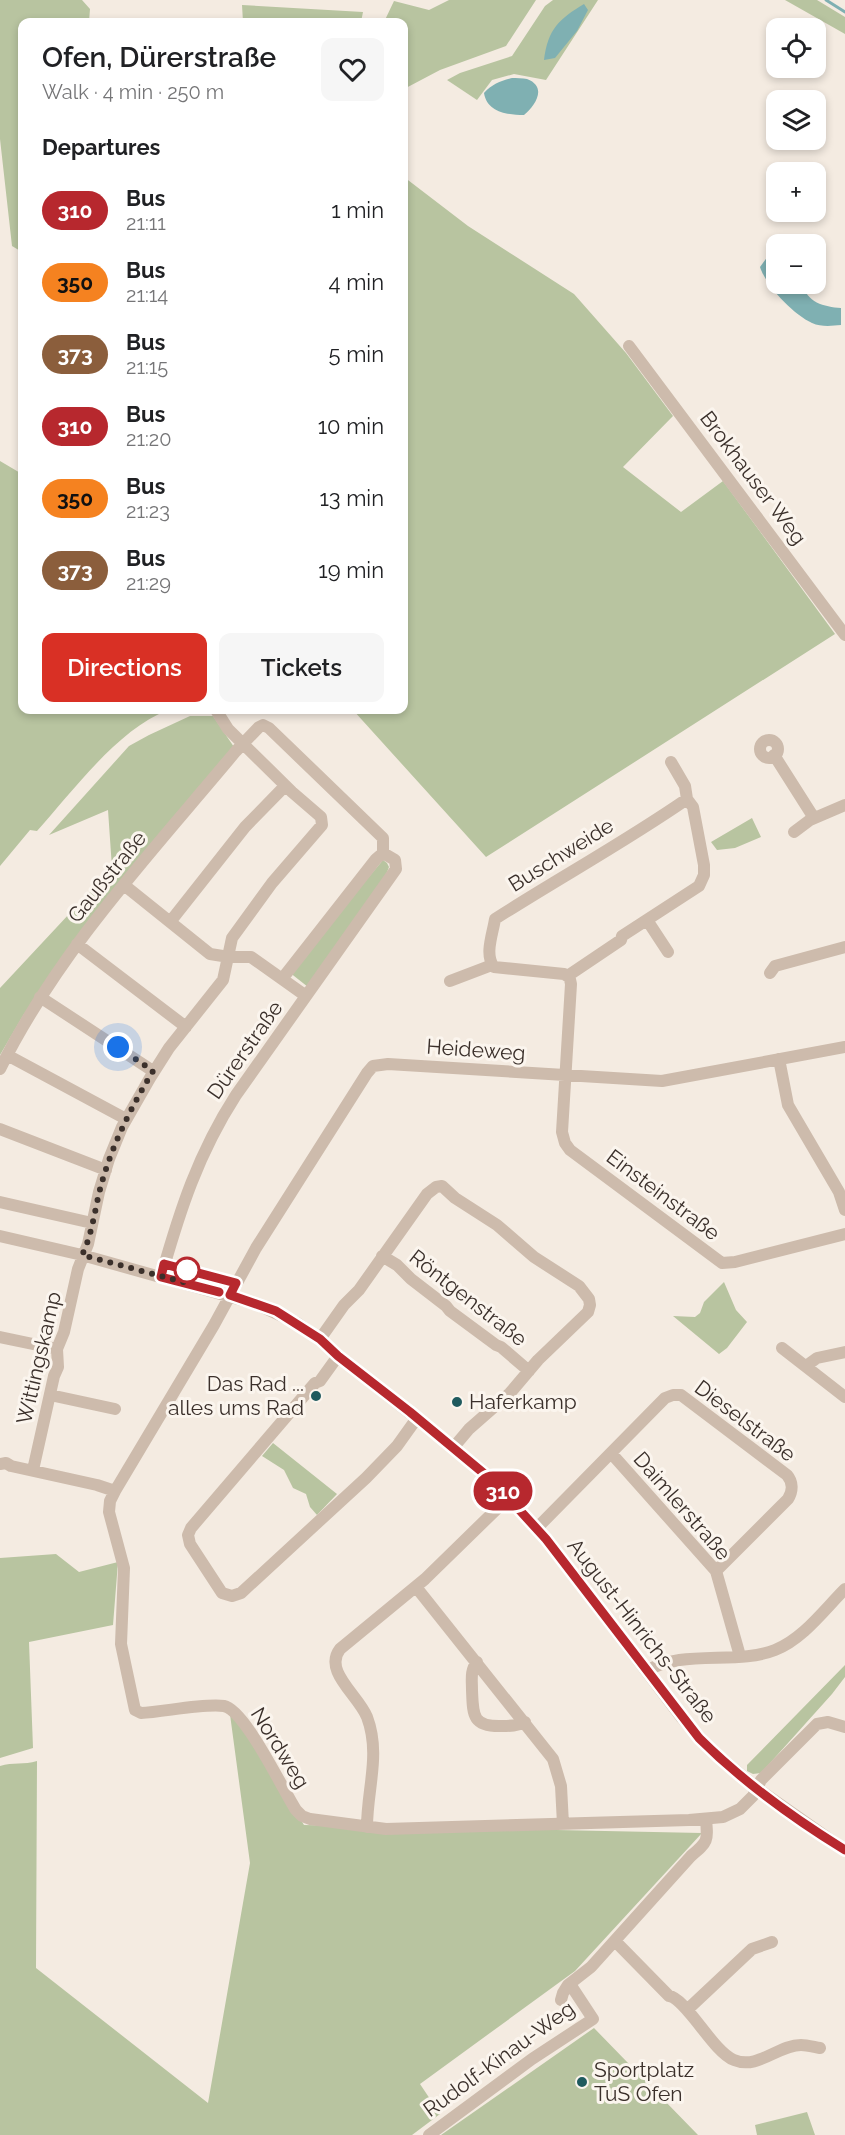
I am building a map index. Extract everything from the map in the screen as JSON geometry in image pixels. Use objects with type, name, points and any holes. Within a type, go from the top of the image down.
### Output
[{"type":"street","name":"Brokhauser Weg","points":[[629,346],[845,634]]},
{"type":"street","points":[[170,922],[245,826],[285,786],[228,729],[219,714]]},
{"type":"street","name":"Gaußstraße","points":[[0,1069],[40,997],[78,944],[124,885],[256,729],[264,726],[269,728],[383,838],[383,853]]},
{"type":"street","points":[[774,755],[814,818]]},
{"type":"street","points":[[566,1075],[571,984],[569,977],[572,972],[699,886],[704,875],[693,807],[687,799],[685,786],[670,762]]},
{"type":"street","name":"Wittingskamp","points":[[33,1470],[58,1367],[57,1349],[64,1332],[82,1255],[88,1244],[106,1170],[126,1119],[153,1071],[223,980],[232,938],[272,883],[322,825],[321,817],[285,786]]},
{"type":"street","name":"Buschweide","points":[[492,965],[490,948],[495,919],[687,799]]},
{"type":"street","points":[[795,832],[814,818],[845,805]]},
{"type":"street","points":[[282,979],[383,853]]},
{"type":"street","name":"Dürerstraße","points":[[163,1271],[192,1178],[211,1138],[236,1095],[394,872],[396,863],[383,853]]},
{"type":"street","points":[[124,885],[210,954],[251,957],[306,996]]},
{"type":"street","points":[[646,920],[668,952]]},
{"type":"street","points":[[78,944],[186,1026]]},
{"type":"street","points":[[770,973],[775,966],[845,947]]},
{"type":"street","points":[[450,981],[492,965],[499,969],[562,974],[569,977]]},
{"type":"street","points":[[40,997],[153,1071]]},
{"type":"street","name":"Heideweg","points":[[230,1295],[256,1248],[365,1076],[374,1066],[388,1064],[662,1080],[845,1047]]},
{"type":"street","points":[[7,1055],[126,1119]]},
{"type":"street","points":[[780,1059],[788,1105],[843,1195],[845,1210]]},
{"type":"street","name":"Einsteinstraße","points":[[566,1075],[562,1132],[566,1146],[720,1262],[735,1262],[845,1234]]},
{"type":"street","points":[[0,1129],[106,1170]]},
{"type":"street","points":[[320,1339],[344,1305],[359,1290],[428,1194],[440,1186],[497,1225],[547,1267],[579,1286],[589,1299],[591,1305],[589,1310],[510,1393],[469,1430],[453,1448]]},
{"type":"street","points":[[0,1202],[92,1223]]},
{"type":"street","name":"August-Hinrichs-Straße","points":[[0,1236],[163,1271],[276,1311],[320,1339],[509,1497],[537,1528],[699,1738],[758,1789],[845,1850]]},
{"type":"street","name":"Röntgenstraße","points":[[382,1256],[397,1265],[450,1311],[501,1347],[529,1371]]},
{"type":"street","name":"Nordweg","points":[[230,1295],[110,1501],[109,1512],[124,1568],[121,1644],[135,1710],[141,1713],[212,1706],[229,1707],[246,1725],[299,1813],[315,1820],[386,1829],[723,1817],[736,1811],[758,1789],[761,1780],[786,1752],[817,1724],[828,1722],[845,1727]]},
{"type":"street","points":[[0,1336],[57,1349]]},
{"type":"street","points":[[782,1348],[845,1397]]},
{"type":"street","points":[[806,1366],[817,1358],[845,1352]]},
{"type":"street","points":[[338,1356],[320,1381],[315,1383],[190,1528],[188,1535],[190,1544],[222,1593],[232,1596],[241,1593],[366,1478],[397,1446],[417,1418]]},
{"type":"street","points":[[50,1395],[115,1409]]},
{"type":"street","name":"Dieselstraße","points":[[537,1528],[665,1398],[681,1395],[787,1475],[792,1486],[788,1499],[716,1571]]},
{"type":"street","name":"Daimlerstraße","points":[[611,1453],[716,1571],[740,1656]]},
{"type":"street","points":[[0,1464],[6,1463],[115,1491]]},
{"type":"street","points":[[367,1827],[375,1762],[372,1736],[363,1708],[337,1673],[334,1660],[340,1649],[416,1587],[509,1497]]},
{"type":"street","points":[[416,1587],[550,1754],[561,1785],[563,1824]]},
{"type":"street","points":[[647,1671],[666,1662],[766,1653],[778,1649],[792,1641],[845,1589]]},
{"type":"street","points":[[477,1662],[472,1675],[473,1708],[477,1719],[482,1724],[490,1726],[518,1725],[525,1722]]},
{"type":"street","name":"Rudolf-Kinau-Weg","points":[[561,2000],[570,1984],[591,1967],[691,1856],[705,1844],[708,1836],[706,1819]]},
{"type":"street","points":[[615,1941],[669,1996],[676,1998],[724,2053],[736,2061],[753,2062],[800,2045],[820,2048]]},
{"type":"street","points":[[687,2010],[755,1947],[772,1942]]},
{"type":"street","name":"Rudolf-Kinau-Weg","points":[[429,2135],[532,2059],[593,2019],[570,1984]]},
{"type":"green space","points":[[0,0],[82,0],[90,9],[89,18],[18,18],[18,250],[12,246],[0,139]]},
{"type":"green space","points":[[449,0],[536,0],[506,46],[440,70],[408,87],[408,18],[386,18],[394,1],[429,10]]},
{"type":"green space","points":[[553,0],[598,0],[546,80],[514,74],[492,80],[477,100],[447,80],[460,73],[512,56],[545,6]]},
{"type":"green space","points":[[785,0],[817,0],[845,17],[845,34],[826,23],[826,18],[817,18]]},
{"type":"green space","points":[[242,5],[363,12],[362,18],[243,18]]},
{"type":"green space","points":[[408,180],[468,226],[574,294],[626,353],[673,416],[623,467],[681,512],[723,481],[835,634],[486,857],[357,714],[408,714]]},
{"type":"green space","points":[[0,461],[18,472],[18,714],[160,714],[149,719],[114,746],[37,831],[30,830],[0,866]]},
{"type":"green space","points":[[190,716],[213,716],[234,747],[24,1014],[0,1055],[0,988],[112,868],[108,810],[49,835],[129,746]]},
{"type":"green space","points":[[752,818],[761,837],[735,848],[717,850],[711,842]]},
{"type":"green space","points":[[383,860],[389,867],[386,875],[308,987],[289,972]]},
{"type":"green space","points":[[724,1282],[736,1310],[747,1322],[727,1348],[719,1354],[673,1316],[695,1317],[700,1313],[704,1302]]},
{"type":"green space","points":[[273,1443],[337,1494],[317,1515],[310,1507],[306,1494],[293,1488],[284,1470],[262,1456]]},
{"type":"green space","points":[[56,1554],[79,1572],[118,1562],[113,1625],[29,1642],[33,1748],[0,1758],[0,1558]]},
{"type":"green space","points":[[845,1665],[845,1677],[832,1694],[761,1773],[753,1774],[747,1771],[747,1765]]},
{"type":"green space","points":[[229,1707],[304,1825],[702,1833],[575,1971],[420,2084],[440,2114],[412,2135],[0,2135],[0,1766],[37,1761],[36,1968],[208,2103],[250,1863]]},
{"type":"green space","name":"Sportplatz TuS Ofen","points":[[594,2028],[698,2135],[441,2135]]},
{"type":"green space","points":[[807,2112],[815,2135],[757,2135],[755,2125]]},
{"type":"water","points":[[584,4],[588,10],[577,31],[555,58],[544,60],[548,40],[556,26]]},
{"type":"water","points":[[512,78],[527,79],[537,87],[538,97],[524,115],[511,114],[493,108],[484,93],[490,87]]},
{"type":"water","points":[[766,259],[766,280],[763,275],[760,267]]},
{"type":"water","points":[[777,294],[807,294],[817,302],[841,308],[841,325],[822,326],[812,323],[797,314]]},
{"type":"waterway","points":[[826,0],[845,12]]},
{"type":"bus line","name":"310","points":[[219,1292],[161,1277],[164,1264],[236,1283],[230,1295],[276,1311],[309,1331],[480,1469],[509,1497],[546,1539],[699,1738],[758,1789],[809,1827],[845,1850]]},
{"type":"place","name":"Das Rad ... alles ums Rad","points":[[316,1396]]},
{"type":"place","name":"Haferkamp","points":[[457,1402]]},
{"type":"place","name":"Sportplatz TuS Ofen","points":[[582,2082]]},
{"type":"route","points":[[118,1047],[153,1071],[122,1128],[109,1159],[93,1215],[88,1244],[82,1255],[187,1283],[187,1270]]}]
